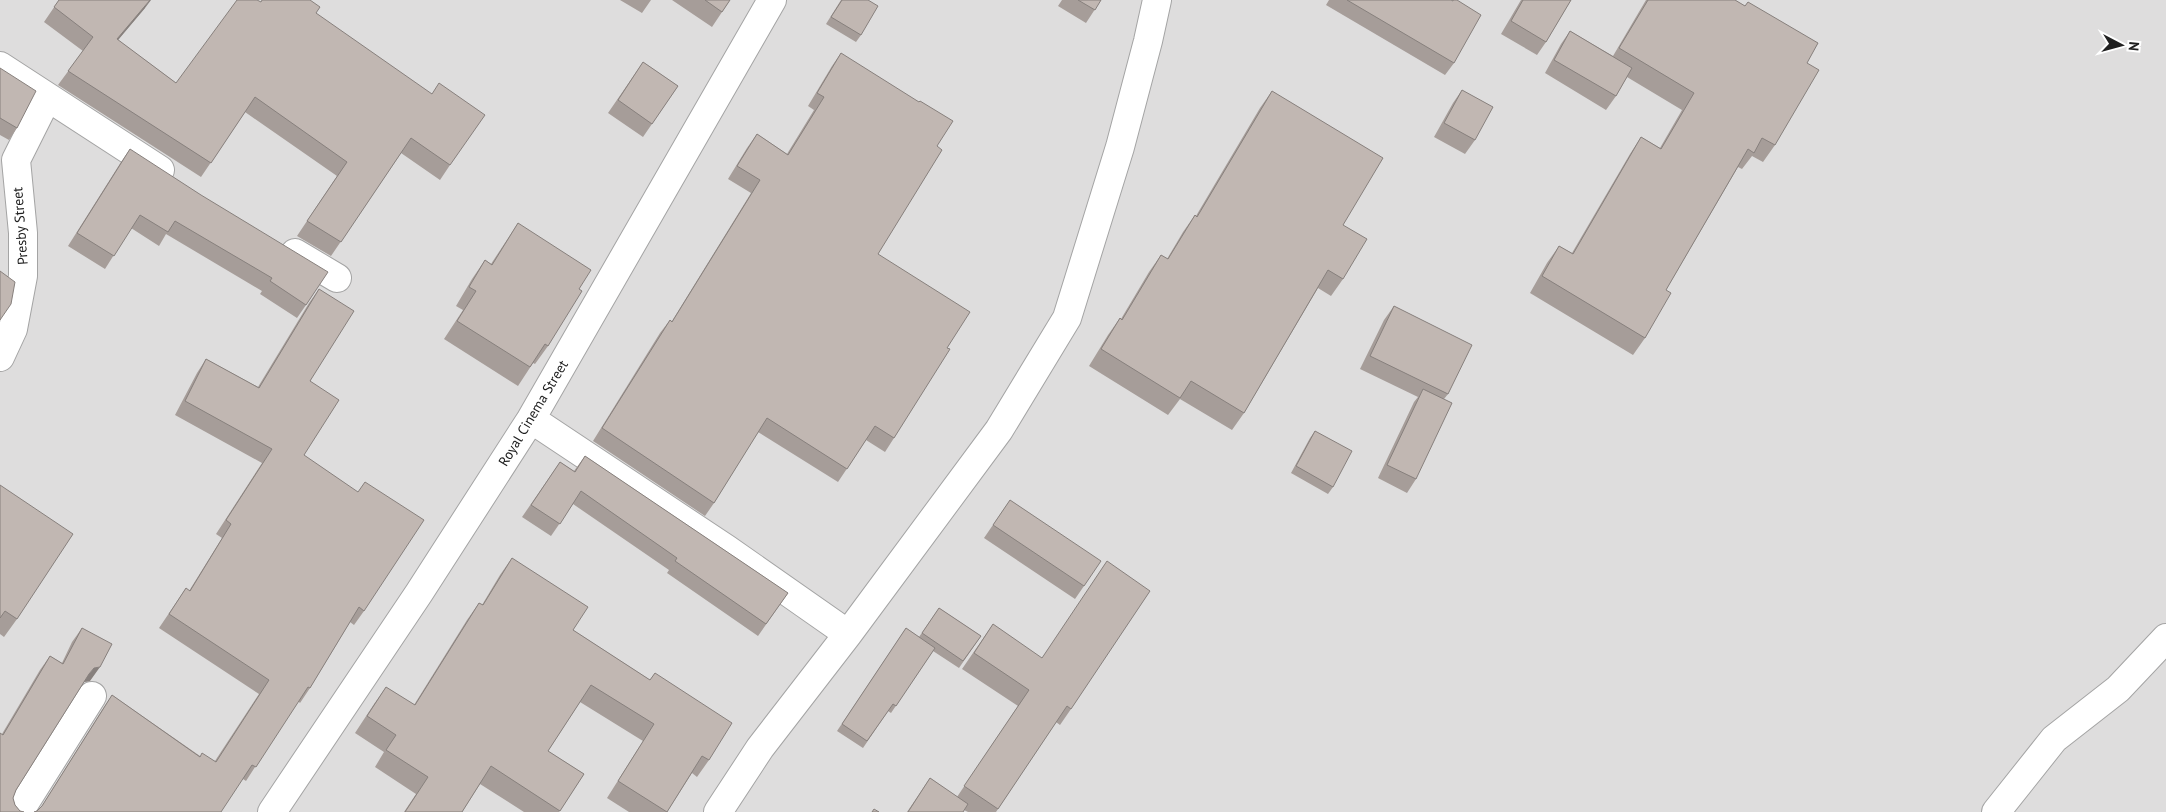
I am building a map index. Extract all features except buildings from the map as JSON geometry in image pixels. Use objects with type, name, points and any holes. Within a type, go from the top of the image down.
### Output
[{"type":"street","name":"Royal Cinema Street","points":[[279,809],[531,419],[772,0]]},
{"type":"street","points":[[718,812],[760,748],[848,634],[999,430],[1067,318],[1120,148],[1157,0]]},
{"type":"street","points":[[0,66],[184,185]]},
{"type":"street","name":"Presby Street","points":[[0,357],[13,329],[23,276],[24,233],[16,160],[47,98]]},
{"type":"street","points":[[272,239],[337,278]]},
{"type":"street","points":[[531,419],[728,550],[848,634]]},
{"type":"street","points":[[1996,812],[2054,739],[2118,689],[2166,638]]},
{"type":"street","points":[[19,812],[92,696]]},
{"type":"shaded area","points":[[0,0],[2166,0],[2166,812],[0,812]]}]
